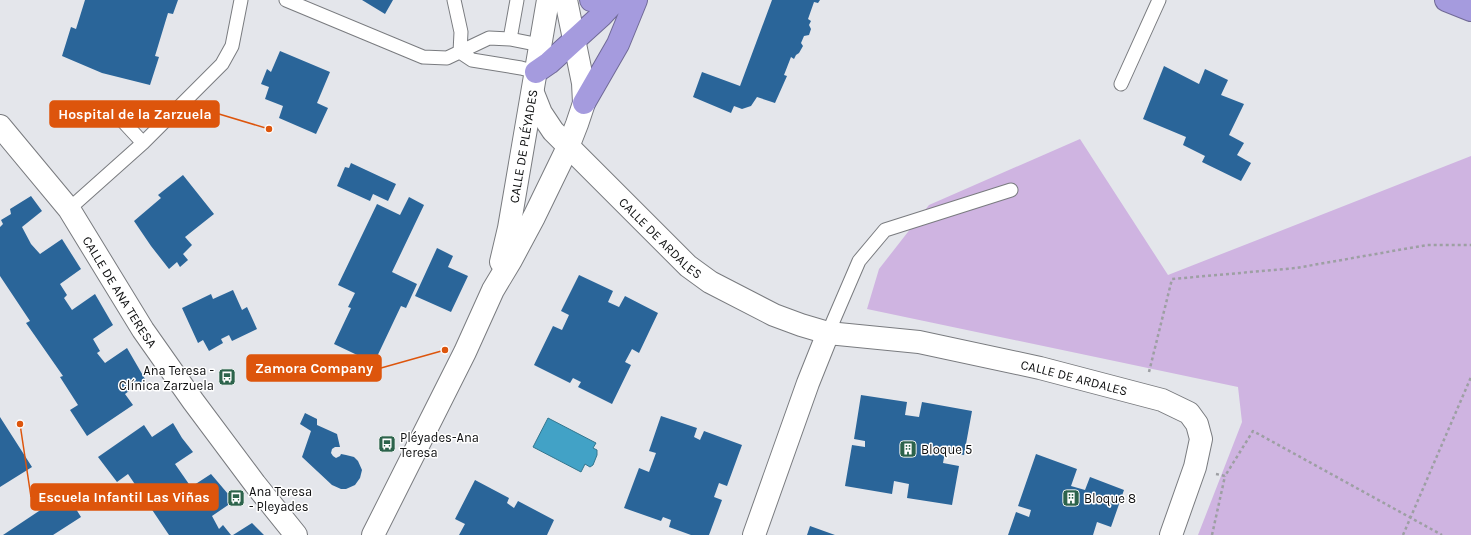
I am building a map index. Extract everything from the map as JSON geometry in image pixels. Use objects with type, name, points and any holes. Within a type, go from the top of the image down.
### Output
[{"type":"highway","points":[[591,0],[609,0]]},
{"type":"highway","points":[[534,82],[549,63],[602,15],[616,0]]},
{"type":"highway","points":[[582,109],[618,44],[636,0]]},
{"type":"highway","points":[[1446,0],[1471,10]]},
{"type":"highway","points":[[1465,0],[1471,3]]},
{"type":"street","name":"CALLE DE PLÉYADES","points":[[493,290],[504,255],[548,0]]},
{"type":"street","points":[[541,113],[552,121],[562,122],[571,121],[582,109],[583,83],[566,0]]},
{"type":"street","name":"CALLE DE ARDALES","points":[[534,82],[541,113],[553,131],[666,245],[688,266],[710,282],[774,315],[828,333],[919,342],[1040,368],[1139,393],[1162,400],[1189,413],[1197,424],[1201,439],[1195,467],[1170,535]]},
{"type":"street","name":"CALLE DE PLÉYADES","points":[[373,535],[465,352],[493,290],[511,260],[568,147],[582,109]]},
{"type":"street","name":"CALLE DE ANA TERESA","points":[[0,126],[69,209],[152,343],[251,478],[296,535]]},
{"type":"street","points":[[754,535],[808,383],[828,333]]},
{"type":"lane","points":[[69,209],[143,143],[222,64],[232,46],[241,0]]},
{"type":"lane","points":[[286,0],[423,57],[447,58],[489,38],[510,39],[540,44]]},
{"type":"lane","points":[[454,0],[461,32],[460,52]]},
{"type":"lane","points":[[510,39],[517,0]]},
{"type":"lane","points":[[1121,84],[1160,0]]},
{"type":"lane","points":[[460,52],[472,60],[520,68],[534,82]]},
{"type":"lane","points":[[119,117],[143,143]]},
{"type":"lane","points":[[828,333],[860,261],[885,230],[1012,190]]},
{"type":"path","points":[[1139,393],[1150,368],[1172,279],[1296,268],[1426,245],[1471,245]]},
{"type":"path","points":[[1403,535],[1412,518],[1471,377]]},
{"type":"path","points":[[1212,535],[1225,476],[1253,431],[1442,535]]},
{"type":"path","points":[[1195,467],[1225,476]]},
{"type":"shaded area","points":[[1080,139],[1168,275],[1471,156],[1471,535],[1198,535],[1242,422],[1238,387],[867,309],[879,269],[929,205]]},
{"type":"water","points":[[548,418],[596,443],[593,448],[597,450],[597,455],[593,465],[590,467],[585,464],[581,472],[533,447]]},
{"type":"building","points":[[85,0],[178,0],[173,14],[168,13],[155,56],[159,57],[150,85],[102,73],[62,56],[71,27],[76,29]]},
{"type":"building","points":[[362,0],[393,0],[385,14]]},
{"type":"building","points":[[772,0],[820,0],[818,3],[814,2],[808,19],[811,21],[809,25],[811,29],[809,35],[804,36],[801,43],[803,46],[799,53],[794,59],[791,57],[784,75],[787,76],[775,103],[757,97],[751,106],[742,109],[734,106],[731,113],[693,97],[702,72],[740,86]]},
{"type":"building","points":[[280,51],[330,72],[317,103],[328,108],[316,134],[279,118],[283,106],[265,99],[269,87],[261,84],[267,69],[271,72]]},
{"type":"building","points":[[1164,66],[1199,84],[1205,69],[1228,80],[1221,95],[1244,104],[1229,135],[1244,143],[1237,155],[1251,163],[1241,181],[1202,162],[1205,156],[1183,145],[1186,137],[1143,119]]},
{"type":"building","points":[[351,163],[396,184],[388,201],[373,194],[370,201],[337,186],[345,167],[349,168]]},
{"type":"building","points":[[183,175],[214,214],[185,237],[192,245],[183,254],[188,260],[180,267],[177,262],[169,269],[134,221],[161,198],[158,195]]},
{"type":"building","points":[[31,196],[42,211],[22,227],[31,244],[40,254],[62,239],[81,269],[60,284],[67,295],[64,298],[72,310],[95,294],[113,325],[93,339],[100,351],[97,353],[105,363],[127,348],[145,379],[125,394],[133,405],[87,436],[70,410],[78,405],[60,377],[63,376],[26,323],[30,321],[0,276],[0,227],[3,224],[1,220],[11,214],[10,209]]},
{"type":"building","points":[[409,197],[424,205],[392,272],[417,284],[406,308],[401,306],[374,363],[334,344],[351,308],[348,307],[355,293],[338,285],[377,204],[400,215]]},
{"type":"building","points":[[437,248],[453,256],[448,267],[468,276],[451,312],[415,296]]},
{"type":"building","points":[[579,275],[613,291],[608,302],[619,307],[625,296],[658,313],[639,353],[632,349],[625,362],[631,365],[612,404],[578,387],[581,382],[573,378],[570,383],[534,365],[553,326],[562,330],[569,315],[561,311]]},
{"type":"building","points":[[233,290],[242,310],[247,307],[257,329],[232,341],[229,335],[221,339],[223,343],[209,351],[203,340],[198,343],[182,308],[211,294],[213,299]]},
{"type":"building","name":"Bloque 5","points":[[861,395],[907,402],[905,415],[919,417],[922,402],[972,411],[964,455],[945,452],[943,463],[959,466],[952,505],[907,498],[909,484],[894,481],[892,494],[845,486],[852,445],[865,447],[865,441],[854,439]]},
{"type":"building","points":[[305,413],[317,419],[317,425],[337,434],[340,447],[335,447],[332,449],[331,453],[333,456],[336,458],[341,454],[346,455],[354,457],[358,461],[362,470],[360,478],[355,485],[346,489],[341,489],[332,485],[302,457],[311,431],[300,424]]},
{"type":"building","points":[[661,416],[697,428],[694,437],[700,440],[704,431],[742,445],[727,486],[719,483],[714,497],[722,500],[709,535],[691,535],[669,527],[671,520],[663,517],[661,521],[624,508],[639,468],[649,472],[656,453],[649,451]]},
{"type":"building","points":[[0,417],[32,467],[0,487]]},
{"type":"building","points":[[173,423],[193,452],[175,464],[191,487],[211,474],[234,501],[212,516],[219,529],[223,525],[231,535],[169,535],[128,474],[117,482],[98,457],[144,425],[152,437]]},
{"type":"building","name":"Bloque 8","points":[[1036,454],[1077,469],[1071,486],[1085,490],[1090,477],[1124,490],[1111,527],[1097,522],[1093,535],[1008,535],[1016,512],[1029,517],[1031,510],[1018,506]]},
{"type":"building","points":[[475,480],[509,498],[507,503],[514,508],[518,501],[554,520],[547,535],[459,535],[465,524],[455,519]]},
{"type":"building","points":[[66,493],[81,517],[53,535],[3,535]]},
{"type":"building","points":[[252,523],[264,535],[233,535]]},
{"type":"building","points":[[810,526],[835,535],[807,535]]},
{"type":"place","name":"Hospital de la Zarzuela","points":[[269,129]]},
{"type":"place","name":"Zamora Company","points":[[445,350]]},
{"type":"place","name":"Ana Teresa - Clínica Zarzuela","points":[[227,377]]},
{"type":"place","name":"Escuela Infantil Las Viñas","points":[[20,424]]},
{"type":"place","name":"Pléyades-Ana Teresa","points":[[387,444]]},
{"type":"place","name":"Bloque 5","points":[[908,449]]},
{"type":"place","name":"Ana Teresa - Pleyades","points":[[236,498]]},
{"type":"place","name":"Bloque 8","points":[[1071,498]]}]
